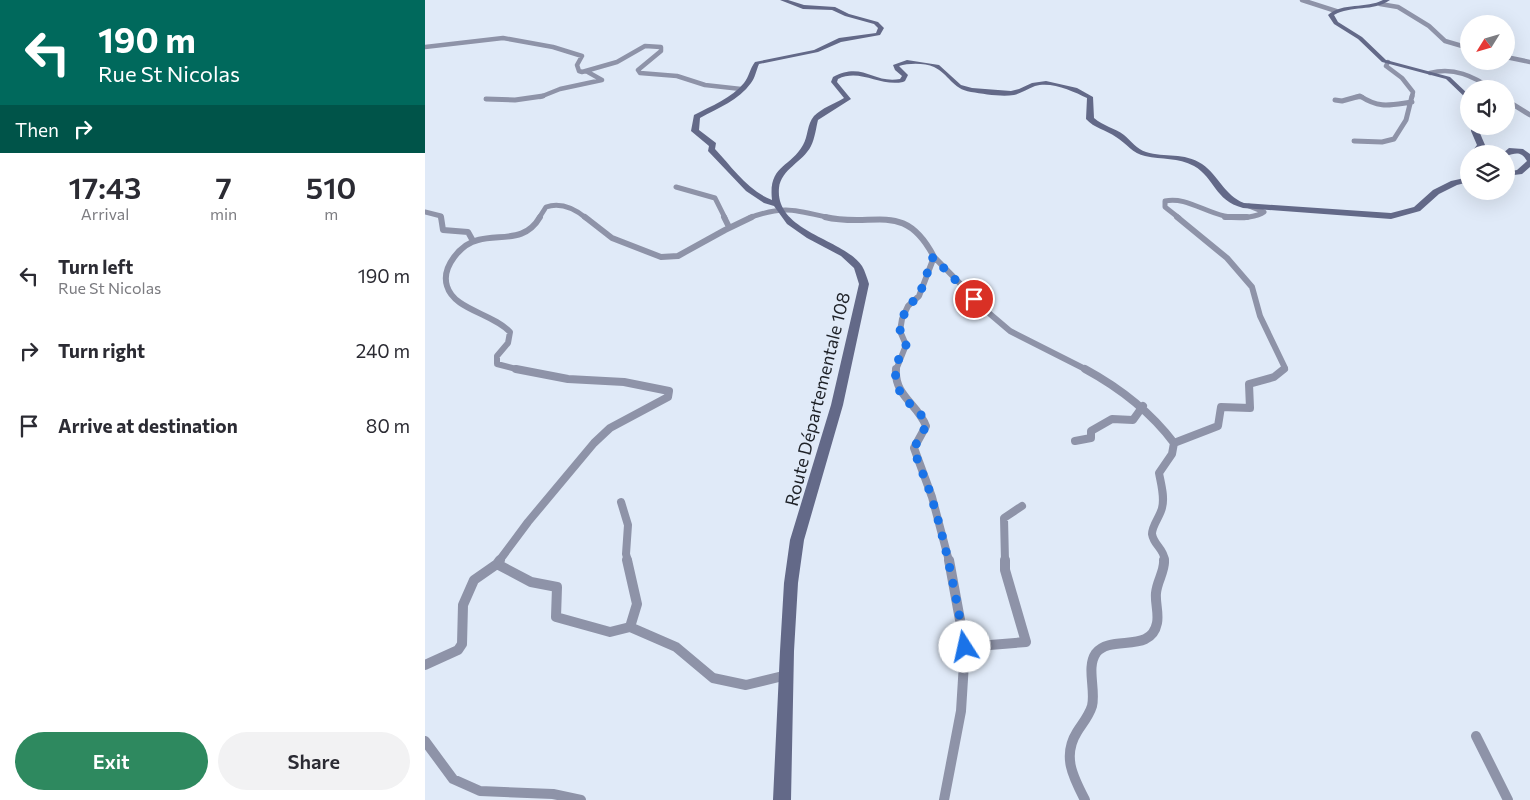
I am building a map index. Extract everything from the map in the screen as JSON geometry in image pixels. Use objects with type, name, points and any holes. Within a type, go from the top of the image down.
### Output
[{"type":"main road","points":[[780,207],[743,185],[711,149],[713,145],[695,131],[697,117],[734,96],[748,82],[757,62],[817,50],[839,40],[871,36],[881,31],[881,28],[876,23],[847,15],[833,8],[803,7],[783,0]]},
{"type":"main road","points":[[1387,0],[1380,4],[1337,11],[1331,15],[1336,23],[1359,38],[1375,54],[1388,62],[1451,80],[1460,90]]},
{"type":"main road","points":[[780,207],[775,188],[780,174],[807,146],[815,120],[822,113],[848,99],[834,82],[835,78],[847,72],[857,72],[869,75],[882,82],[895,83],[903,80],[905,75],[897,69],[896,65],[914,62],[937,66],[959,86],[971,90],[1011,93],[1042,83],[1075,89],[1090,97],[1090,119],[1096,124],[1115,133],[1142,153],[1179,157],[1199,165],[1212,176],[1224,196],[1236,203],[1391,216],[1417,209],[1436,192],[1460,181]]},
{"type":"main road","points":[[1515,150],[1526,154],[1530,162],[1519,172],[1515,173]]},
{"type":"main road","name":"Route Départementale 108","points":[[780,207],[790,222],[802,231],[844,254],[859,267],[864,284],[837,405],[797,540],[791,583],[782,800]]},
{"type":"street","points":[[1302,0],[1337,11]]},
{"type":"street","points":[[1380,4],[1398,7],[1429,26],[1445,41],[1460,45]]},
{"type":"street","points":[[425,47],[508,38],[553,47],[582,56],[578,69],[586,71],[602,80],[561,88],[537,98],[486,100]]},
{"type":"street","points":[[586,71],[617,62],[645,46],[655,45],[661,47],[661,51],[638,70],[640,73],[677,76],[705,85],[741,89]]},
{"type":"street","points":[[1515,59],[1530,62]]},
{"type":"street","points":[[1354,141],[1390,142],[1398,137],[1412,102],[1413,92],[1402,78],[1386,66],[1388,62]]},
{"type":"street","points":[[1430,73],[1440,69],[1462,73],[1478,80]]},
{"type":"street","points":[[1335,100],[1342,101],[1360,96],[1371,103],[1382,106],[1412,102]]},
{"type":"street","points":[[1515,106],[1530,115]]},
{"type":"street","points":[[676,187],[715,198],[729,227]]},
{"type":"street","points":[[1174,443],[1218,426],[1221,408],[1250,408],[1249,384],[1263,378],[1272,378],[1283,373],[1285,368],[1260,316],[1252,287],[1227,258],[1165,207],[1165,201],[1174,199],[1225,218],[1250,217],[1264,212],[1247,205]]},
{"type":"street","points":[[425,665],[458,650],[463,644],[463,605],[474,580],[497,564],[528,522],[594,443],[610,428],[667,397],[669,392],[624,382],[568,379],[526,372],[497,364],[497,356],[508,344],[510,332],[499,321],[461,306],[449,293],[445,281],[448,266],[461,249],[473,241],[516,236],[535,224],[541,210],[548,206],[559,205],[570,207],[581,213],[606,235],[661,257],[679,256],[729,227],[780,207],[808,211],[824,218],[839,220],[893,222],[906,225],[918,232],[925,240],[933,257],[1007,329],[1103,378],[1143,406],[1163,427],[1174,443],[1172,454],[1159,473],[1163,497],[1162,509],[1152,531],[1154,542],[1164,553],[1165,567],[1159,576],[1156,596],[1157,626],[1150,638],[1136,643],[1109,644],[1097,652],[1091,664],[1094,684],[1091,707],[1077,730],[1069,753],[1071,770],[1085,800]]},
{"type":"street","points":[[425,212],[441,216],[443,230],[468,232],[473,241]]},
{"type":"street","points":[[933,257],[919,296],[908,306],[902,319],[900,331],[906,345],[897,359],[895,376],[902,396],[922,413],[926,426],[914,448],[932,497],[947,556],[965,647],[961,711],[944,800]]},
{"type":"street","points":[[1075,441],[1091,438],[1091,430],[1112,419],[1133,420],[1143,406]]},
{"type":"street","points":[[621,502],[628,524],[626,554],[637,604],[630,627]]},
{"type":"street","points":[[965,647],[1026,642],[1005,570],[1005,518],[1021,506]]},
{"type":"street","points":[[497,564],[531,582],[557,587],[556,617],[587,628],[610,632],[630,627],[676,647],[713,678],[746,685],[787,675]]},
{"type":"street","points":[[1476,736],[1508,800]]},
{"type":"street","points":[[425,741],[453,779],[480,791],[553,794],[581,800]]},
{"type":"route","points":[[965,647],[950,565],[932,497],[914,448],[926,426],[922,413],[902,396],[895,376],[897,359],[906,345],[900,331],[902,319],[908,306],[919,296],[933,257],[943,265],[974,299]]}]
